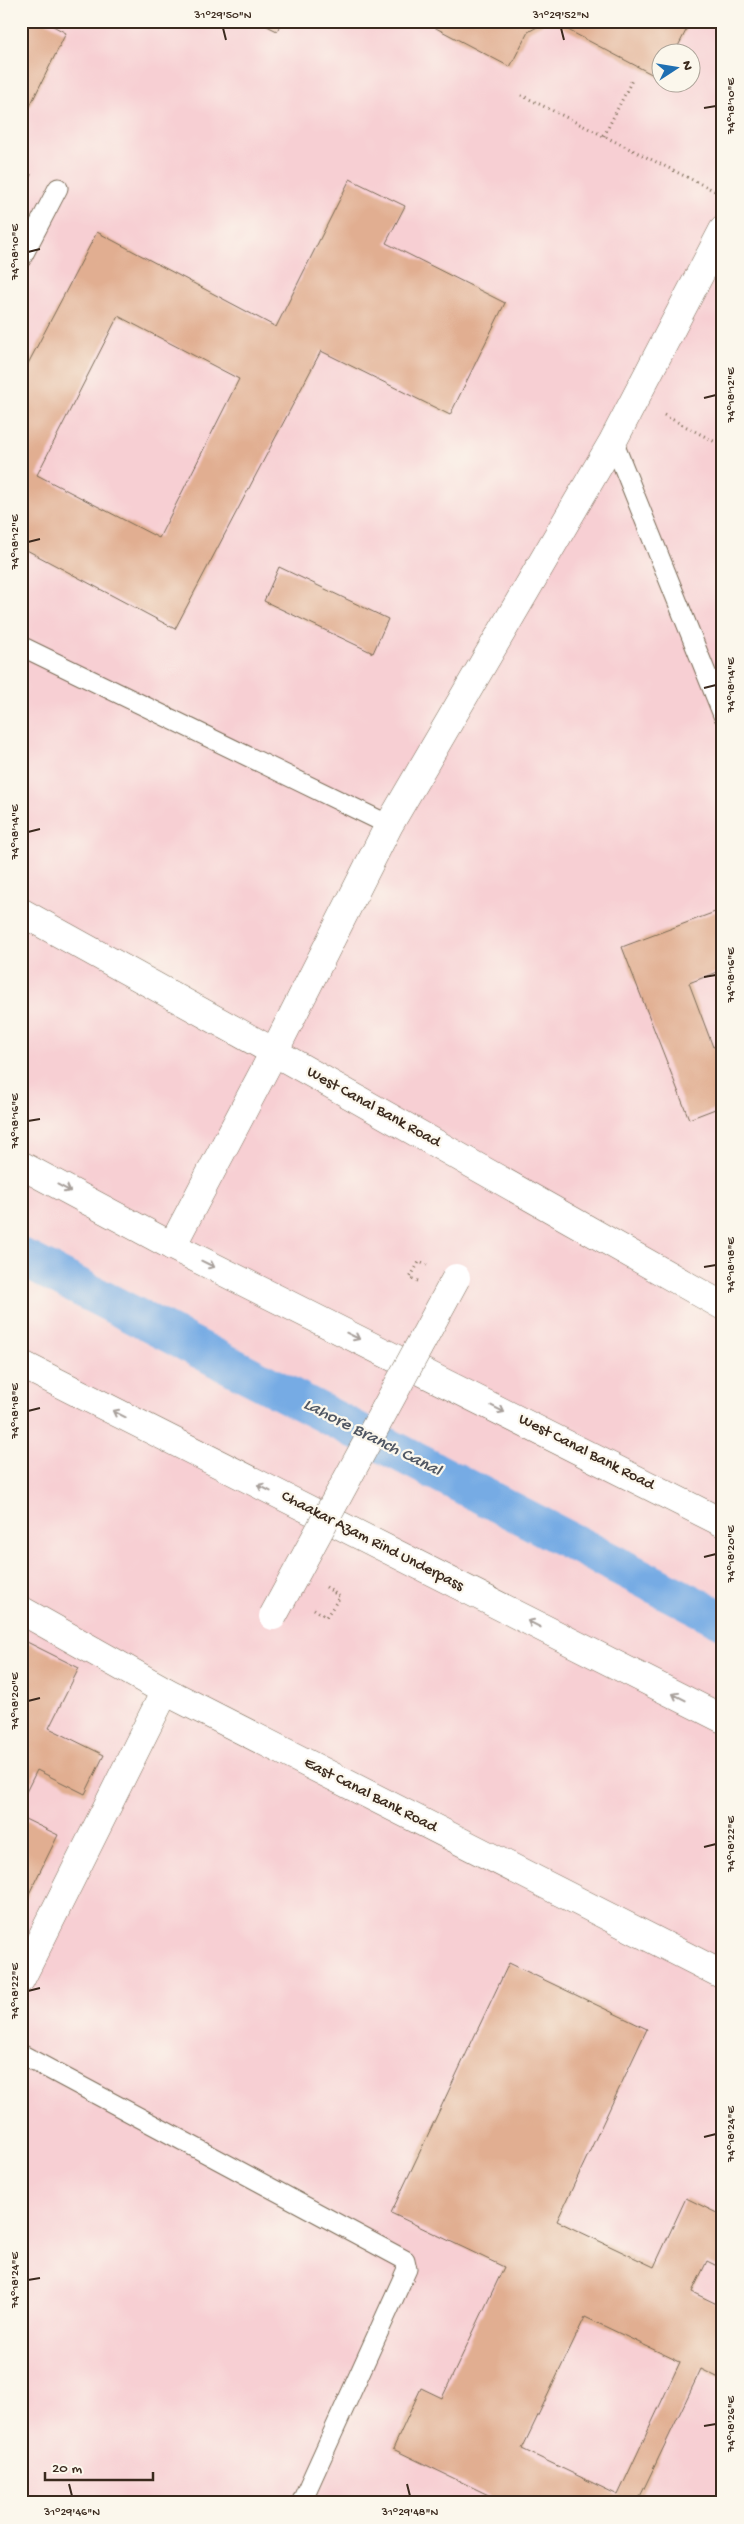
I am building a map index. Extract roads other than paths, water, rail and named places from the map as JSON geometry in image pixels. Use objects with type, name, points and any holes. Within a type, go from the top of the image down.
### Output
[{"type":"main road","points":[[172,1246],[274,1052],[389,825],[613,441],[723,230]]},
{"type":"main road","name":"West Canal Bank Road","points":[[21,912],[274,1052],[723,1306]]},
{"type":"main road","name":"West Canal Bank Road","points":[[21,1165],[172,1246],[723,1523]]},
{"type":"main road","points":[[273,1616],[456,1278]]},
{"type":"main road","name":"Chaakar Azam Rind Underpass","points":[[21,1364],[723,1719]]},
{"type":"main road","name":"East Canal Bank Road","points":[[21,1610],[165,1691],[723,1975]]},
{"type":"main road","points":[[21,1979],[165,1691]]},
{"type":"lane","points":[[21,259],[58,188]]},
{"type":"lane","points":[[613,441],[723,715]]},
{"type":"lane","points":[[21,646],[389,825]]},
{"type":"lane","points":[[21,2054],[405,2260],[407,2269],[301,2503]]},
{"type":"waterway","name":"Lahore Branch Canal","points":[[21,1257],[723,1620]]}]
